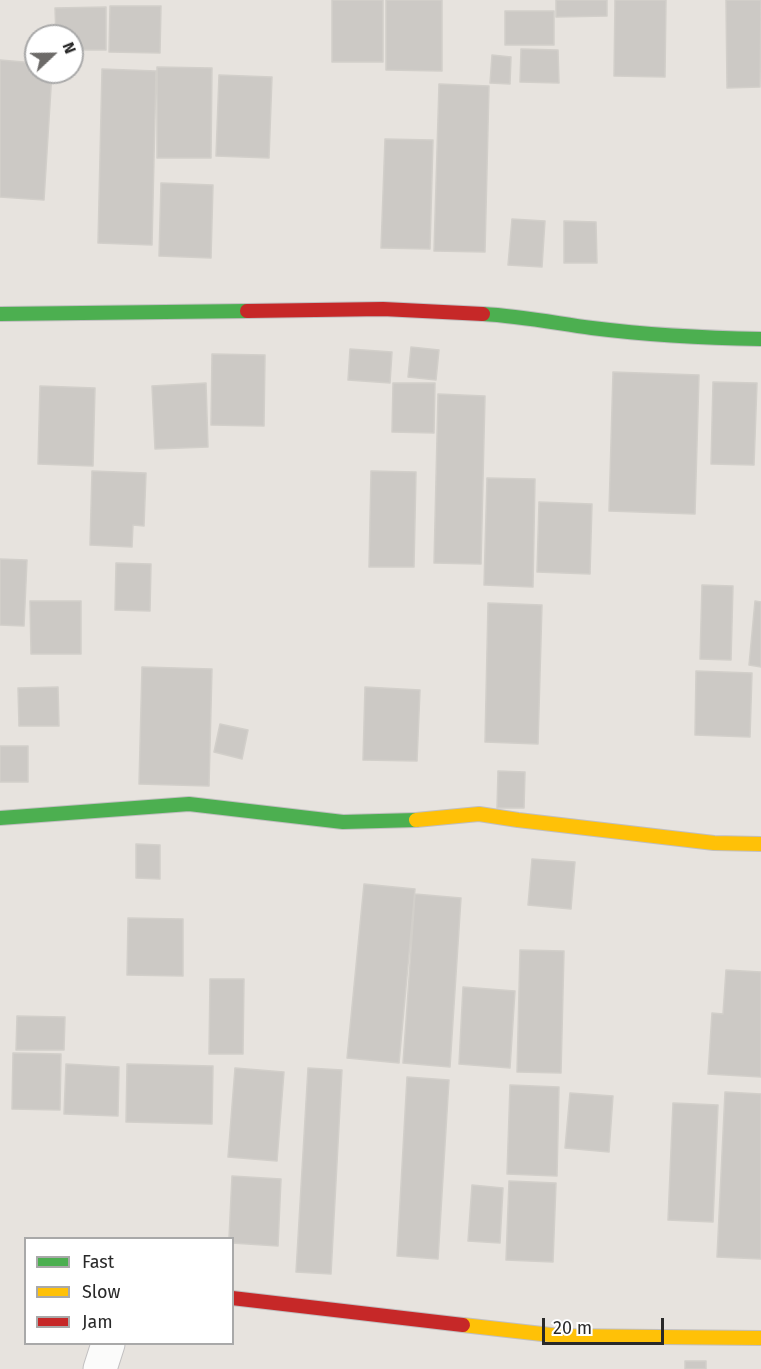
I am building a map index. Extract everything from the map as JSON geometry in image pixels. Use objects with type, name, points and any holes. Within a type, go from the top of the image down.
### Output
[{"type":"street","points":[[0,314],[383,309],[513,316],[593,328],[694,338],[761,339]]},
{"type":"street","points":[[0,818],[189,804],[343,822],[412,820],[479,814],[714,843],[761,844]]},
{"type":"street","points":[[234,1298],[560,1336],[761,1338]]},
{"type":"street","points":[[99,1369],[108,1345]]},
{"type":"building","points":[[332,0],[383,0],[383,62],[332,62]]},
{"type":"building","points":[[386,0],[442,0],[442,71],[386,70]]},
{"type":"building","points":[[556,0],[607,0],[607,16],[556,17]]},
{"type":"building","points":[[615,0],[666,0],[665,77],[614,76]]},
{"type":"building","points":[[726,0],[761,0],[760,87],[727,88]]},
{"type":"building","points":[[110,6],[161,6],[160,53],[109,52]]},
{"type":"building","points":[[106,7],[106,50],[84,50],[84,24],[56,24],[55,8]]},
{"type":"building","points":[[505,11],[554,11],[554,45],[505,45]]},
{"type":"building","points":[[521,49],[558,50],[559,83],[520,82]]},
{"type":"building","points":[[492,55],[511,57],[510,84],[490,83]]},
{"type":"building","points":[[0,60],[24,62],[24,84],[51,84],[44,200],[0,197]]},
{"type":"building","points":[[157,67],[212,68],[211,158],[157,158]]},
{"type":"building","points":[[102,69],[156,71],[152,245],[98,243]]},
{"type":"building","points":[[219,75],[272,77],[269,158],[216,156]]},
{"type":"building","points":[[439,84],[489,86],[485,252],[434,251]]},
{"type":"building","points":[[385,139],[433,140],[430,249],[381,248]]},
{"type":"building","points":[[161,183],[213,185],[211,258],[159,256]]},
{"type":"building","points":[[512,219],[545,221],[542,267],[508,265]]},
{"type":"building","points":[[564,221],[596,222],[597,263],[564,263]]},
{"type":"building","points":[[411,347],[439,350],[436,380],[408,377]]},
{"type":"building","points":[[350,349],[392,352],[390,383],[348,380]]},
{"type":"building","points":[[212,354],[265,355],[264,426],[211,425]]},
{"type":"building","points":[[613,372],[699,375],[695,514],[609,511]]},
{"type":"building","points":[[713,382],[757,383],[754,465],[711,464]]},
{"type":"building","points":[[206,383],[208,447],[155,449],[152,386]]},
{"type":"building","points":[[393,383],[435,383],[434,433],[392,432]]},
{"type":"building","points":[[40,386],[95,388],[93,466],[38,464]]},
{"type":"building","points":[[438,394],[485,396],[481,564],[434,563]]},
{"type":"building","points":[[92,471],[146,473],[144,526],[133,525],[132,547],[90,545]]},
{"type":"building","points":[[371,471],[416,472],[414,567],[369,567]]},
{"type":"building","points":[[487,478],[535,479],[533,587],[484,585]]},
{"type":"building","points":[[539,502],[592,504],[590,574],[537,572]]},
{"type":"building","points":[[0,559],[27,560],[24,626],[0,625]]},
{"type":"building","points":[[116,563],[151,564],[150,611],[115,610]]},
{"type":"building","points":[[702,585],[733,586],[731,660],[700,659]]},
{"type":"building","points":[[30,601],[81,601],[81,654],[31,654]]},
{"type":"building","points":[[755,601],[761,602],[761,667],[749,665]]},
{"type":"building","points":[[488,603],[542,605],[538,744],[485,742]]},
{"type":"building","points":[[142,667],[212,669],[209,786],[139,784]]},
{"type":"building","points":[[696,671],[752,673],[750,737],[695,735]]},
{"type":"building","points":[[58,687],[59,726],[19,726],[18,688]]},
{"type":"building","points":[[365,687],[420,690],[417,761],[363,760]]},
{"type":"building","points":[[220,724],[248,730],[242,759],[214,752]]},
{"type":"building","points":[[0,746],[28,746],[28,782],[0,782]]},
{"type":"building","points":[[498,771],[525,772],[524,808],[497,808]]},
{"type":"building","points":[[136,844],[160,845],[160,879],[136,878]]},
{"type":"building","points":[[532,859],[575,862],[571,909],[528,905]]},
{"type":"building","points":[[364,884],[415,889],[399,1063],[347,1058]]},
{"type":"building","points":[[415,894],[461,898],[450,1067],[403,1063]]},
{"type":"building","points":[[128,918],[183,919],[183,976],[127,975]]},
{"type":"building","points":[[520,950],[564,951],[561,1073],[517,1072]]},
{"type":"building","points":[[726,970],[761,972],[761,1077],[708,1074],[712,1013],[723,1014]]},
{"type":"building","points":[[210,979],[244,979],[243,1054],[209,1054]]},
{"type":"building","points":[[463,987],[515,991],[510,1068],[459,1064]]},
{"type":"building","points":[[17,1016],[65,1017],[64,1050],[16,1050]]},
{"type":"building","points":[[13,1053],[61,1054],[60,1110],[12,1109]]},
{"type":"building","points":[[66,1064],[119,1067],[118,1116],[64,1114]]},
{"type":"building","points":[[127,1064],[213,1066],[212,1124],[126,1122]]},
{"type":"building","points":[[235,1068],[284,1072],[277,1161],[228,1157]]},
{"type":"building","points":[[308,1068],[342,1070],[331,1274],[296,1272]]},
{"type":"building","points":[[407,1077],[449,1080],[438,1259],[397,1256]]},
{"type":"building","points":[[510,1085],[559,1087],[557,1176],[507,1174]]},
{"type":"building","points":[[725,1092],[761,1094],[761,1259],[717,1257]]},
{"type":"building","points":[[570,1093],[613,1096],[609,1152],[565,1148]]},
{"type":"building","points":[[673,1103],[718,1105],[713,1222],[668,1220]]},
{"type":"building","points":[[232,1176],[281,1179],[278,1246],[234,1243],[234,1237],[229,1237]]},
{"type":"building","points":[[509,1181],[556,1183],[553,1262],[506,1260]]},
{"type":"building","points":[[472,1185],[503,1188],[500,1243],[468,1241]]},
{"type":"building","points":[[685,1361],[706,1361],[706,1369],[685,1369]]},
{"type":"traffic: fast","points":[[0,314],[247,311]]},
{"type":"traffic: fast","points":[[483,314],[634,333],[761,339]]},
{"type":"traffic: fast","points":[[0,818],[189,804],[343,822],[416,820]]},
{"type":"traffic: slow","points":[[416,820],[479,814],[714,843],[761,844]]},
{"type":"traffic: slow","points":[[463,1325],[560,1336],[761,1338]]},
{"type":"traffic: jam","points":[[247,311],[383,309],[483,314]]},
{"type":"traffic: jam","points":[[234,1298],[463,1325]]}]
